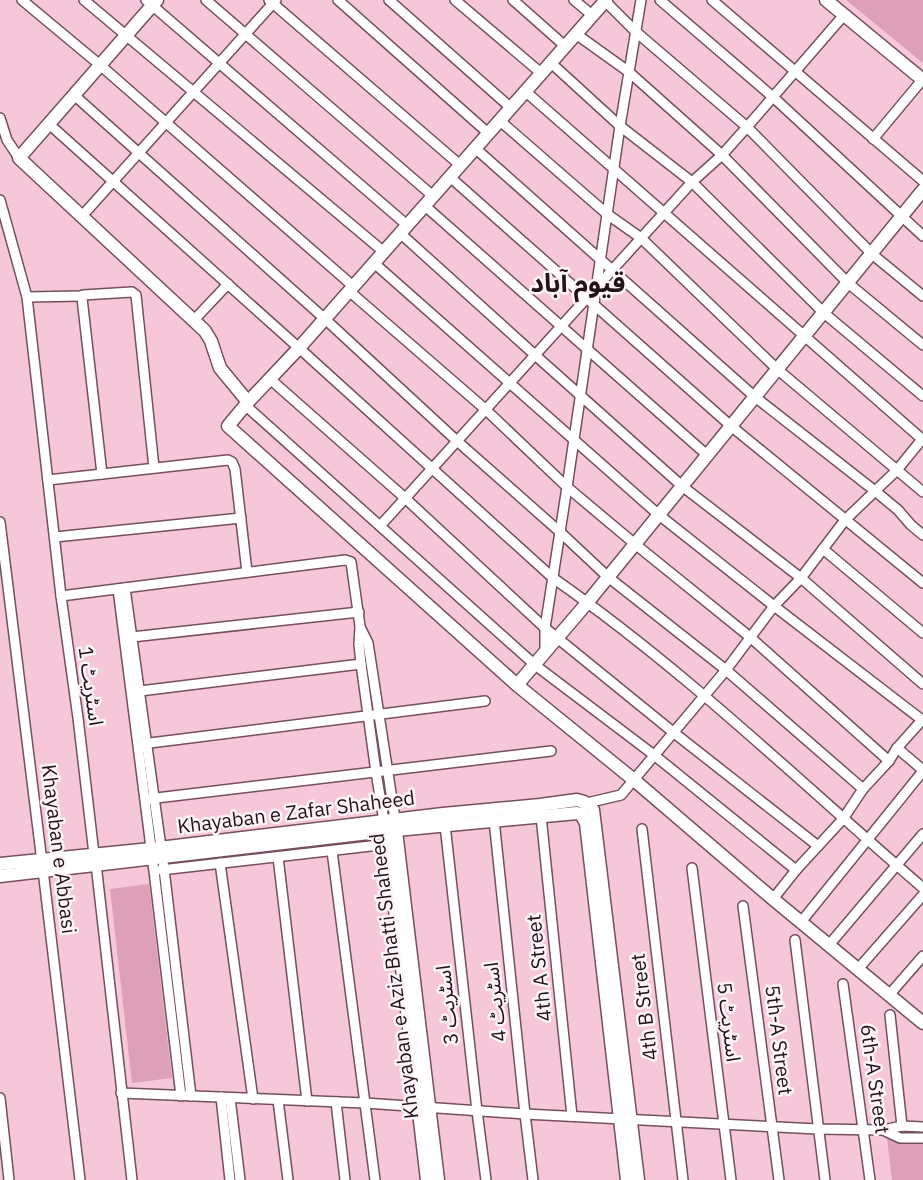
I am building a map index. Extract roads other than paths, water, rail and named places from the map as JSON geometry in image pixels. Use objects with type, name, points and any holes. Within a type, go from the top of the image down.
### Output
[{"type":"street","points":[[22,0],[166,123],[486,409],[567,487],[750,637],[889,761]]},
{"type":"street","points":[[84,0],[384,252]]},
{"type":"street","points":[[206,0],[428,201],[561,326],[707,455]]},
{"type":"street","points":[[339,0],[488,133]]},
{"type":"street","points":[[389,0],[510,108]]},
{"type":"street","points":[[455,0],[541,73]]},
{"type":"street","points":[[513,0],[565,46]]},
{"type":"street","points":[[574,0],[592,15]]},
{"type":"street","points":[[545,654],[544,628],[587,349],[590,301],[596,288],[641,0]]},
{"type":"street","points":[[660,0],[773,96],[923,236]]},
{"type":"street","points":[[712,0],[923,181]]},
{"type":"street","points":[[826,0],[923,80],[873,139]]},
{"type":"street","points":[[82,216],[273,1],[460,165]]},
{"type":"street","points":[[921,1018],[773,899],[634,780],[517,685],[228,426],[605,1],[635,31],[747,127],[872,254],[923,296]]},
{"type":"street","points":[[19,158],[126,36],[152,2],[404,229],[535,355],[682,486],[801,578],[923,684]]},
{"type":"street","points":[[596,288],[692,182],[722,155],[844,15]]},
{"type":"street","points":[[576,34],[629,72],[722,155],[848,283],[923,345]]},
{"type":"street","points":[[550,63],[620,126],[692,182],[824,313],[923,396]]},
{"type":"street","points":[[525,91],[923,439],[897,470],[845,520],[801,578],[774,606],[726,670],[621,795],[591,802],[587,809],[626,1119],[638,1180]]},
{"type":"street","points":[[74,95],[325,319],[608,577],[726,670],[863,789]]},
{"type":"street","points":[[0,118],[8,140],[19,158],[205,331],[211,341],[220,368],[247,404],[535,665],[654,755],[796,870]]},
{"type":"street","points":[[499,120],[607,214],[641,238],[777,369],[923,492]]},
{"type":"street","points":[[48,124],[553,578],[704,696],[923,888]]},
{"type":"street","points":[[475,148],[755,397],[898,510],[923,535]]},
{"type":"street","points":[[450,177],[731,426],[923,583]]},
{"type":"street","points":[[517,685],[587,603],[923,190]]},
{"type":"street","name":"اسٹریٹ 1","points":[[0,200],[27,297],[61,596],[78,718],[91,859],[132,1180]]},
{"type":"street","points":[[374,263],[658,515],[923,719],[863,789],[843,819],[773,899]]},
{"type":"street","points":[[194,320],[228,284]]},
{"type":"street","points":[[27,297],[132,292],[136,296],[154,468]]},
{"type":"street","points":[[82,296],[102,474]]},
{"type":"street","points":[[380,526],[561,326],[590,301]]},
{"type":"street","points":[[270,379],[405,498],[544,628],[818,846]]},
{"type":"street","points":[[48,480],[228,460],[232,462],[235,469],[241,518],[247,572],[61,596]]},
{"type":"street","points":[[55,537],[241,518]]},
{"type":"street","name":"Khayaban e Abbasi","points":[[0,522],[45,864],[80,1180]]},
{"type":"street","points":[[823,549],[923,633]]},
{"type":"street","name":"Khayaban e Aziz Bhatti Shaheed","points":[[247,572],[345,560],[351,562],[352,565],[359,612],[361,664],[388,770],[390,829],[425,1108],[438,1180]]},
{"type":"street","points":[[121,588],[132,637],[140,692],[142,744]]},
{"type":"street","points":[[121,588],[157,852],[186,1096]]},
{"type":"street","points":[[132,637],[359,612]]},
{"type":"street","name":"Khayaban e Aziz Bhatti Shaheed","points":[[360,626],[368,643],[376,772],[390,829]]},
{"type":"street","points":[[140,692],[361,664]]},
{"type":"street","points":[[142,744],[485,701]]},
{"type":"street","points":[[801,922],[923,770],[897,747]]},
{"type":"street","points":[[149,799],[551,751]]},
{"type":"street","name":"Khayaban e Zafar Shaheed","points":[[390,829],[577,800],[587,809]]},
{"type":"street","points":[[0,864],[45,864],[390,829],[577,813],[587,809]]},
{"type":"street","name":"4th A Street","points":[[542,816],[572,1116]]},
{"type":"street","name":"اسٹریٹ 4","points":[[494,820],[533,1180]]},
{"type":"street","name":"اسٹریٹ 3","points":[[445,825],[486,1180]]},
{"type":"street","points":[[159,870],[332,851],[390,829]]},
{"type":"street","name":"4th B Street","points":[[642,829],[683,1180]]},
{"type":"street","points":[[829,945],[923,834]]},
{"type":"street","points":[[332,851],[375,1180]]},
{"type":"street","points":[[278,856],[307,1101]]},
{"type":"street","points":[[220,863],[253,1099]]},
{"type":"street","points":[[0,876],[45,864]]},
{"type":"street","name":"اسٹریٹ 5","points":[[692,868],[731,1180]]},
{"type":"street","points":[[858,969],[923,895]]},
{"type":"street","name":"5th-A Street","points":[[743,906],[779,1180]]},
{"type":"street","points":[[795,940],[825,1180]]},
{"type":"street","points":[[890,995],[923,956]]},
{"type":"street","name":"6th-A Street","points":[[843,984],[870,1180]]},
{"type":"street","points":[[890,1015],[902,1126]]},
{"type":"street","points":[[121,1093],[365,1103],[525,1114],[818,1129],[883,1130],[902,1126],[923,1126]]},
{"type":"street","points":[[0,1098],[9,1180]]},
{"type":"street","points":[[226,1098],[230,1180]]},
{"type":"street","points":[[226,1098],[240,1180]]},
{"type":"street","points":[[278,1100],[288,1180]]},
{"type":"street","points":[[336,1102],[345,1180]]},
{"type":"street","name":"Khayaban e Aziz Bhatti Shaheed","points":[[425,1108],[427,1180]]},
{"type":"street","points":[[626,1119],[627,1180]]},
{"type":"street","points":[[883,1130],[900,1138],[923,1138]]},
{"type":"district","name":"قیوم آباد","points":[[578,283]]}]
